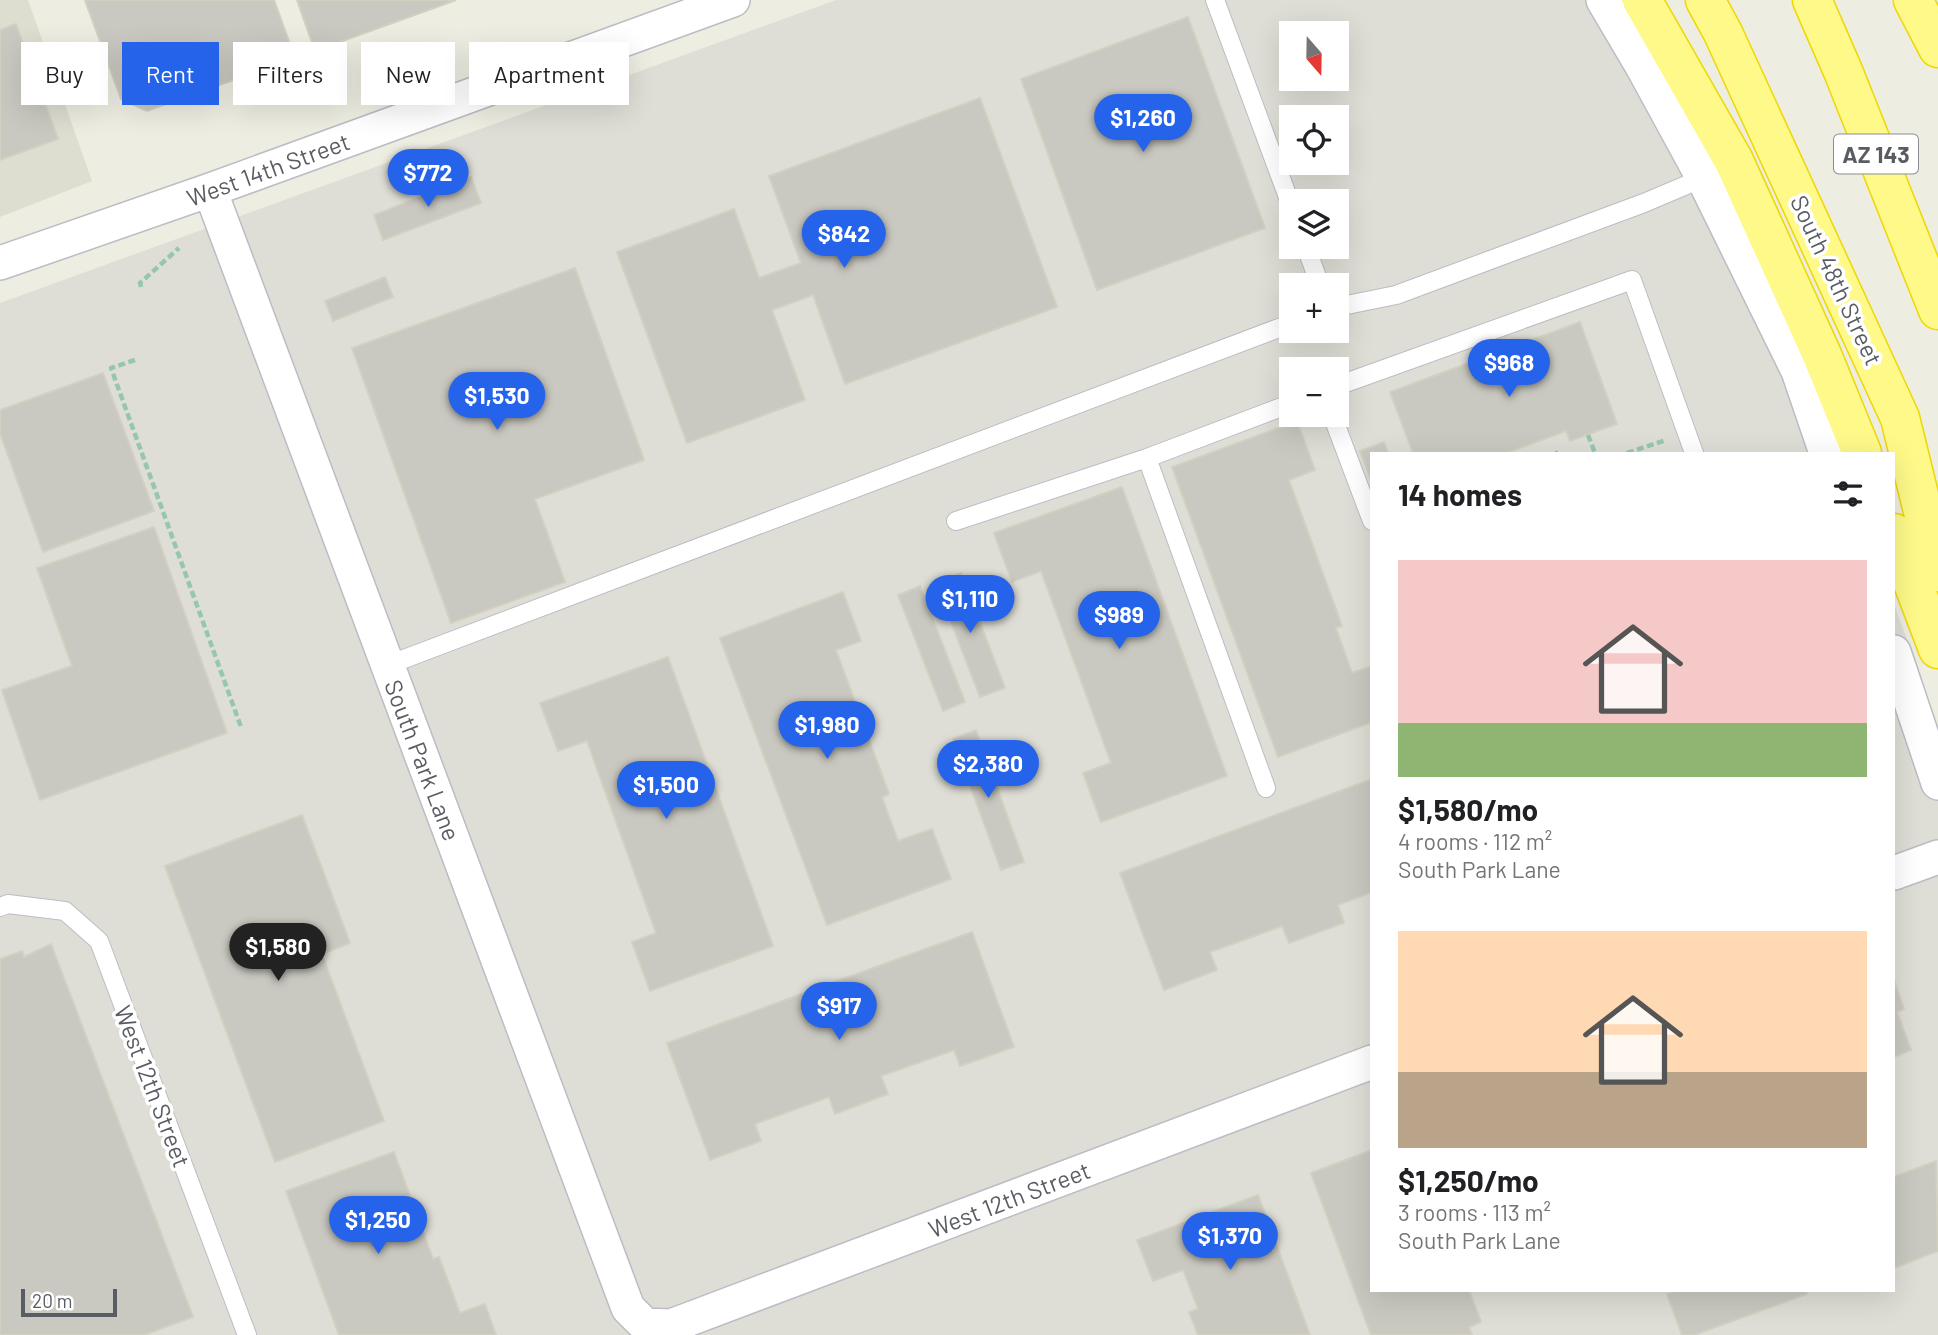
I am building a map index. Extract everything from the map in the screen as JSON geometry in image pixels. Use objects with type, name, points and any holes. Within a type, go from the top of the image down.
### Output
[{"type":"highway","points":[[1642,0],[1734,161],[1822,355],[1862,452]]},
{"type":"highway","name":"South 48th Street","points":[[1705,0],[1723,33],[1900,418],[1938,572]]},
{"type":"highway","name":"AZ 143","points":[[1812,0],[1938,310]]},
{"type":"highway","points":[[1913,0],[1938,48]]},
{"type":"highway","points":[[1925,0],[1938,35]]},
{"type":"highway","points":[[1895,536],[1938,649]]},
{"type":"street","name":"West 14th Street","points":[[0,263],[210,190],[733,0]]},
{"type":"street","points":[[1603,0],[1703,178],[1798,372],[1826,452]]},
{"type":"street","name":"South Park Lane","points":[[210,190],[628,1308],[645,1325]]},
{"type":"street","points":[[1895,655],[1938,783]]},
{"type":"street","points":[[1895,873],[1938,857]]},
{"type":"street","name":"West 12th Street","points":[[645,1325],[671,1326],[1370,1063]]},
{"type":"lane","points":[[1215,0],[1285,189]]},
{"type":"lane","points":[[1349,305],[1396,295],[1644,203],[1703,178]]},
{"type":"lane","points":[[1349,382],[1632,280],[1694,452]]},
{"type":"lane","points":[[388,666],[1279,328]]},
{"type":"lane","points":[[956,521],[1147,458],[1279,408]]},
{"type":"lane","points":[[1337,427],[1370,516]]},
{"type":"lane","points":[[1147,458],[1266,788]]},
{"type":"lane","name":"West 12th Street","points":[[0,907],[8,904],[65,911],[99,941],[246,1335]]},
{"type":"path","points":[[141,287],[140,283],[179,248]]},
{"type":"path","points":[[135,360],[111,368],[241,727]]},
{"type":"path","points":[[1588,435],[1595,452]]},
{"type":"path","points":[[1630,452],[1638,449]]},
{"type":"shaded area","points":[[0,0],[28,0],[43,42],[21,42],[21,105],[65,105],[92,181],[0,217]]},
{"type":"shaded area","points":[[836,0],[1622,0],[1839,452],[1370,452],[1370,1292],[1895,1292],[1895,607],[1938,726],[1938,1335],[0,1335],[0,303],[546,105],[629,105],[629,75]]},
{"type":"building","points":[[85,0],[274,0],[289,42],[233,42],[233,80],[219,85],[219,42],[122,42],[122,99],[108,63],[108,42],[100,42]]},
{"type":"building","points":[[297,0],[456,0],[340,42],[312,42]]},
{"type":"building","points":[[1188,17],[1265,228],[1097,290],[1021,79]]},
{"type":"building","points":[[16,24],[23,42],[21,105],[46,105],[58,139],[0,160],[0,30]]},
{"type":"building","points":[[980,98],[1057,307],[845,384],[813,295],[772,310],[805,400],[687,443],[617,252],[734,209],[759,278],[801,263],[769,176]]},
{"type":"building","points":[[134,105],[164,105],[147,111]]},
{"type":"building","points":[[471,177],[481,203],[383,240],[374,215]]},
{"type":"building","points":[[575,268],[644,460],[535,499],[565,582],[451,623],[352,348]]},
{"type":"building","points":[[385,277],[393,297],[333,321],[325,301]]},
{"type":"building","points":[[1580,322],[1617,424],[1570,441],[1566,431],[1509,452],[1413,452],[1390,392]]},
{"type":"building","points":[[103,373],[154,511],[43,552],[0,433],[0,410]]},
{"type":"building","points":[[1281,427],[1299,427],[1315,470],[1289,480],[1342,626],[1336,628],[1352,673],[1370,667],[1370,723],[1278,757],[1172,467]]},
{"type":"building","points":[[1384,442],[1388,452],[1370,452],[1370,477],[1360,451]]},
{"type":"building","points":[[1122,487],[1227,776],[1101,822],[1083,773],[1111,763],[1041,571],[1012,582],[994,533]]},
{"type":"building","points":[[154,527],[227,733],[40,800],[2,690],[72,666],[37,568]]},
{"type":"building","points":[[961,573],[1005,688],[980,697],[936,583]]},
{"type":"building","points":[[920,586],[965,702],[943,711],[898,595]]},
{"type":"building","points":[[843,592],[861,641],[836,650],[889,794],[882,797],[898,841],[932,829],[951,879],[827,925],[720,638]]},
{"type":"building","points":[[668,657],[773,946],[650,991],[632,942],[656,933],[587,741],[558,751],[540,703]]},
{"type":"building","points":[[976,730],[1024,862],[1001,870],[953,739]]},
{"type":"building","points":[[1370,780],[1370,893],[1338,905],[1344,923],[1289,943],[1282,926],[1210,952],[1217,970],[1164,990],[1120,873]]},
{"type":"building","points":[[302,815],[350,943],[322,954],[384,1121],[275,1162],[165,866]]},
{"type":"building","points":[[972,932],[1014,1047],[960,1066],[954,1050],[881,1076],[888,1094],[835,1114],[829,1097],[755,1124],[761,1141],[710,1160],[667,1043]]},
{"type":"building","points":[[51,944],[193,1317],[144,1335],[0,1335],[0,959],[22,951],[24,957]]},
{"type":"building","points":[[1895,983],[1904,1009],[1897,1012],[1911,1050],[1895,1057]]},
{"type":"building","points":[[1370,1151],[1370,1292],[1470,1292],[1481,1322],[1469,1327],[1472,1335],[1371,1335],[1311,1173]]},
{"type":"building","points":[[394,1152],[433,1259],[439,1257],[460,1313],[485,1304],[496,1335],[339,1335],[286,1191]]},
{"type":"building","points":[[1936,1161],[1938,1251],[1895,1268],[1895,1177]]},
{"type":"building","points":[[1258,1195],[1310,1335],[1198,1335],[1189,1312],[1198,1309],[1183,1270],[1153,1281],[1137,1240]]},
{"type":"building","points":[[1667,1294],[1807,1294],[1694,1335],[1682,1335]]}]
